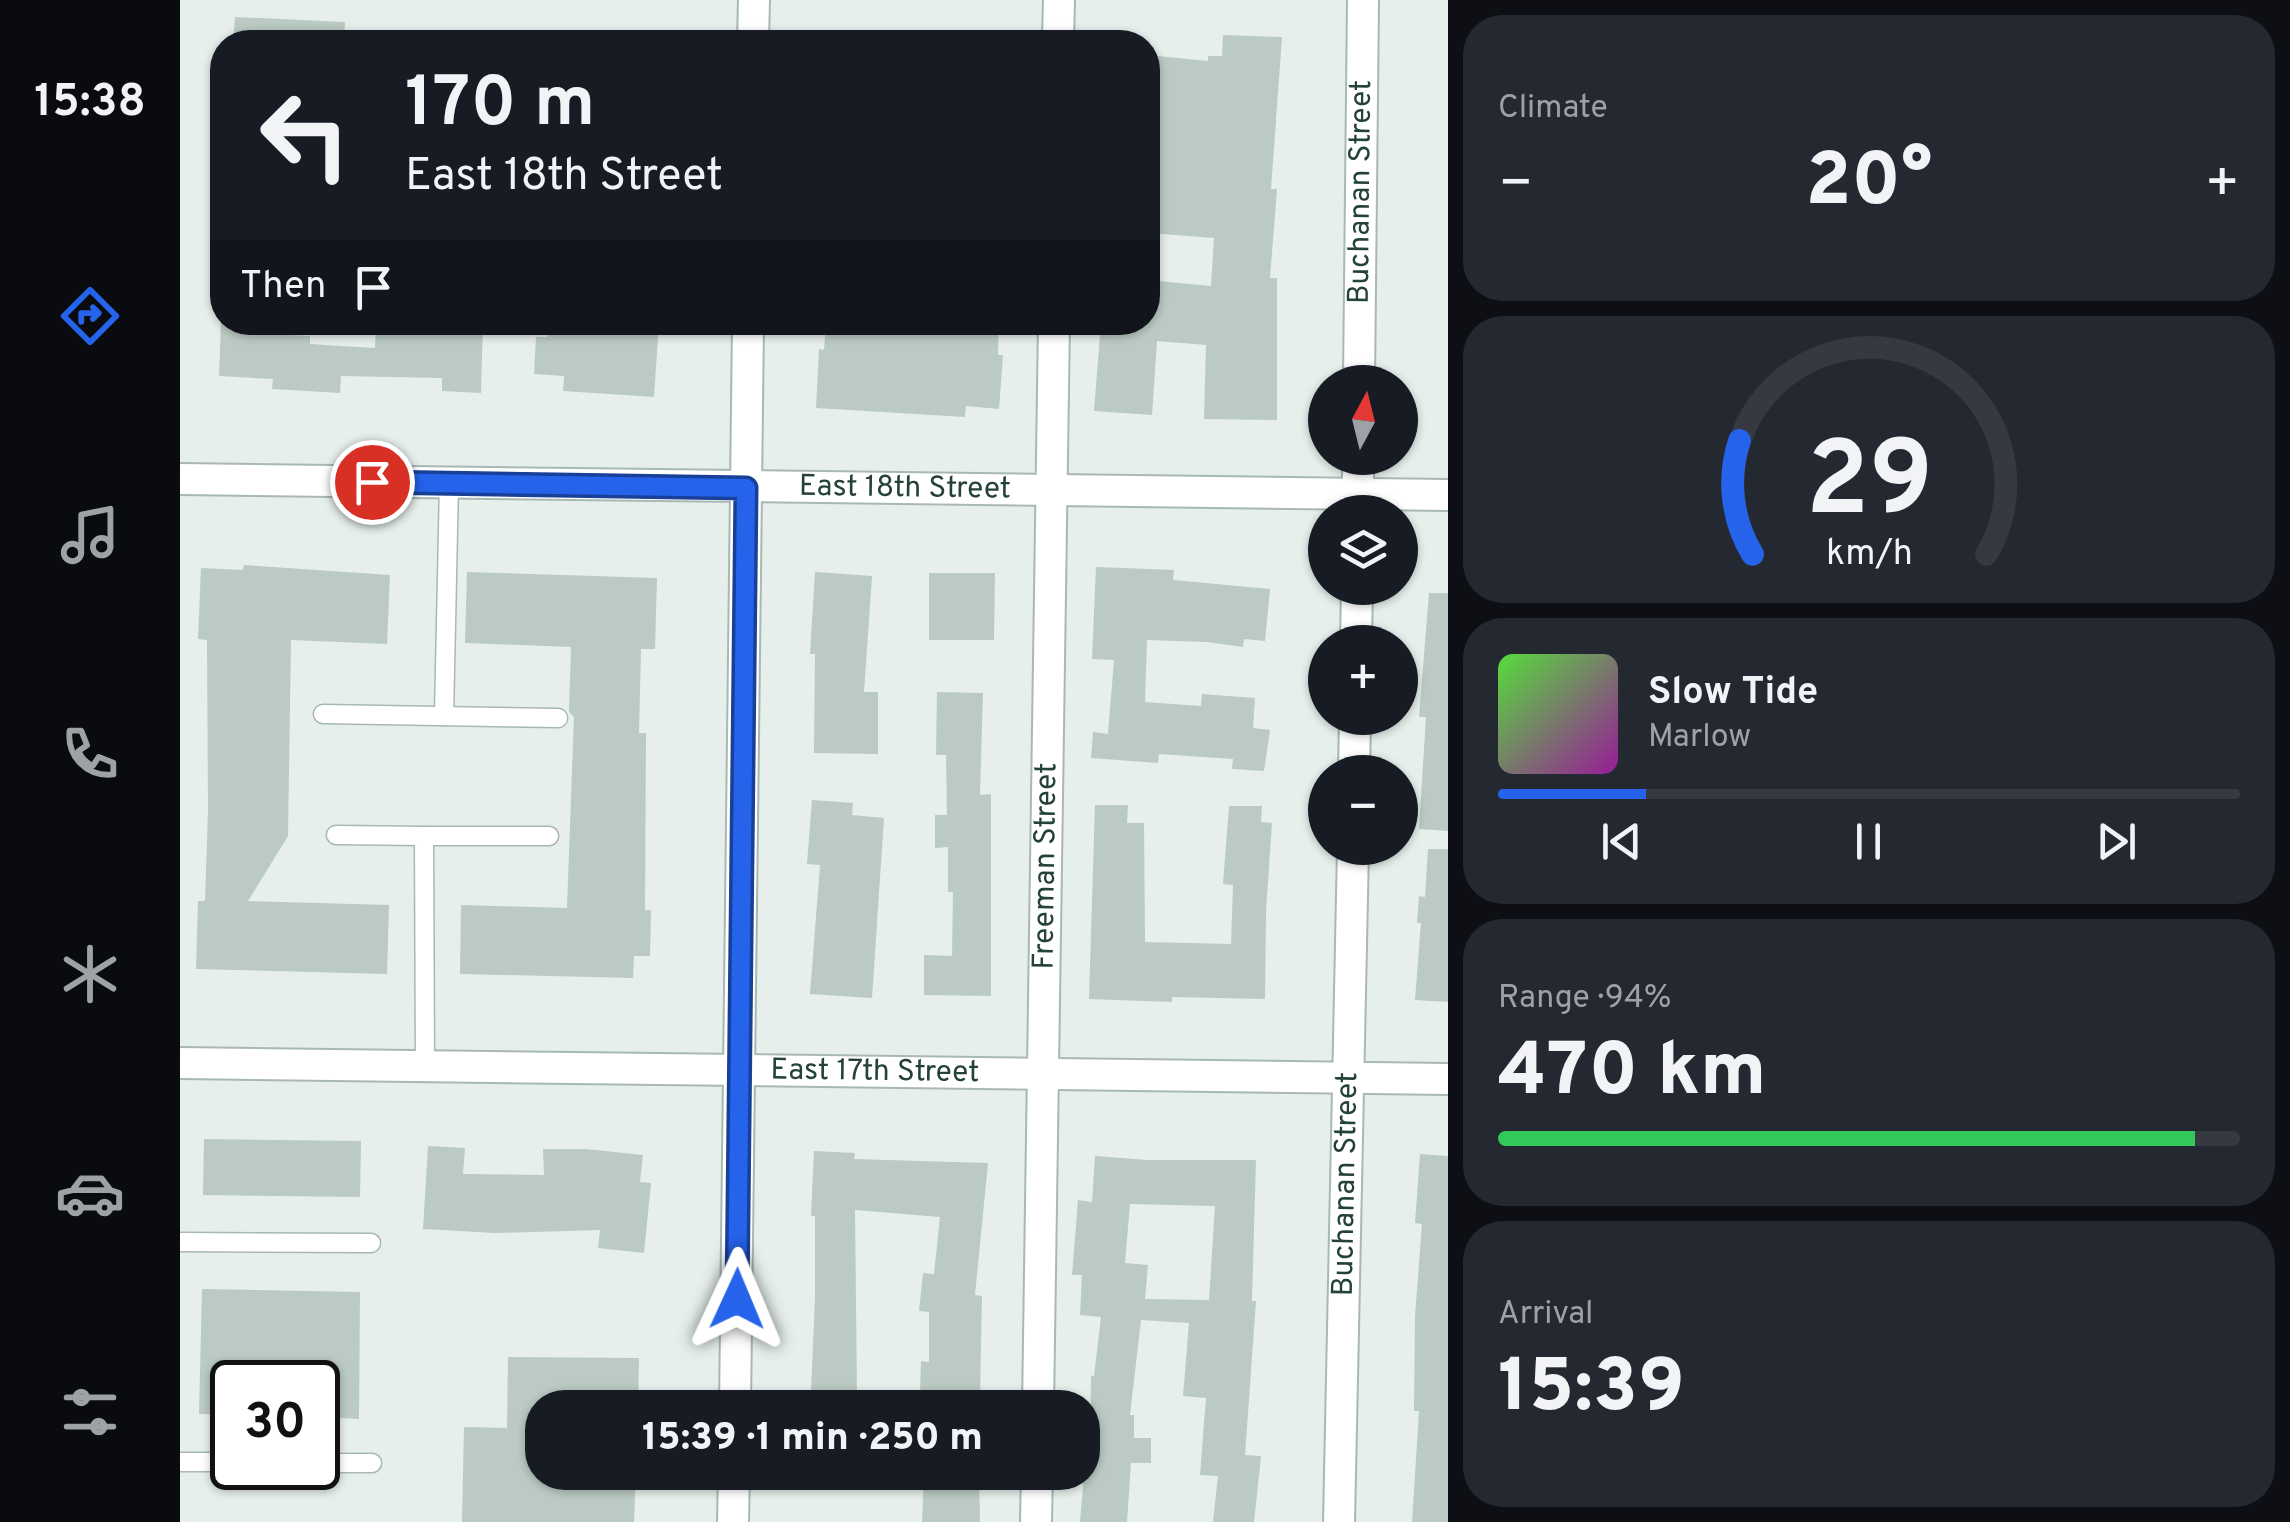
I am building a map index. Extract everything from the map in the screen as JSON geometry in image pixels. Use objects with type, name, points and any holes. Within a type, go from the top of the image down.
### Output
[{"type":"street","points":[[753,30],[754,0]]},
{"type":"street","points":[[1058,30],[1059,0]]},
{"type":"street","name":"Buchanan Street","points":[[1359,365],[1364,0]]},
{"type":"street","points":[[735,1390],[748,335]]},
{"type":"street","name":"Freeman Street","points":[[1038,1390],[1054,335]]},
{"type":"street","name":"East 18th Street","points":[[180,480],[1051,491],[1308,501]]},
{"type":"street","name":"East 18th Street","points":[[1418,498],[1448,495]]},
{"type":"street","name":"Buchanan Street","points":[[1339,1522],[1352,865]]},
{"type":"street","name":"East 17th Street","points":[[180,1063],[1448,1079]]},
{"type":"street","points":[[733,1522],[734,1490]]},
{"type":"street","points":[[1036,1522],[1037,1490]]},
{"type":"lane","points":[[444,716],[450,484]]},
{"type":"lane","points":[[323,714],[558,718]]},
{"type":"lane","points":[[336,835],[549,836]]},
{"type":"lane","points":[[424,836],[425,1067]]},
{"type":"lane","points":[[180,1242],[371,1243]]},
{"type":"lane","points":[[180,1462],[210,1462]]},
{"type":"lane","points":[[340,1463],[372,1463]]},
{"type":"building","points":[[235,17],[345,22],[345,30],[234,30]]},
{"type":"building","points":[[1223,35],[1282,37],[1271,189],[1277,189],[1270,278],[1277,278],[1277,420],[1204,419],[1206,345],[1157,341],[1152,415],[1094,411],[1100,335],[1160,335],[1160,281],[1211,286],[1214,238],[1160,234],[1160,56],[1208,61],[1208,56],[1222,56]]},
{"type":"building","points":[[221,335],[310,336],[310,344],[375,348],[376,335],[483,335],[481,393],[442,391],[442,378],[341,376],[340,393],[272,389],[273,379],[219,376]]},
{"type":"building","points":[[658,335],[654,397],[563,391],[564,376],[534,374],[536,337]]},
{"type":"building","points":[[825,335],[999,335],[998,355],[1003,355],[999,409],[966,406],[965,417],[816,408],[819,349],[824,350]]},
{"type":"building","points":[[244,565],[390,575],[387,644],[291,640],[288,836],[248,901],[389,905],[387,974],[196,969],[198,901],[205,901],[208,811],[207,640],[198,639],[201,568],[243,570]]},
{"type":"building","points":[[1096,567],[1174,570],[1173,580],[1270,589],[1265,641],[1244,639],[1243,647],[1147,640],[1145,702],[1201,706],[1202,694],[1255,698],[1253,728],[1270,730],[1264,771],[1232,769],[1233,759],[1159,754],[1158,763],[1091,758],[1093,732],[1108,734],[1114,660],[1092,659]]},
{"type":"building","points":[[467,572],[657,578],[655,649],[641,649],[639,733],[646,733],[645,910],[651,910],[650,956],[634,956],[633,978],[460,974],[461,905],[567,908],[574,717],[569,712],[571,647],[465,643]]},
{"type":"building","points":[[815,572],[872,576],[864,692],[878,692],[878,754],[814,753],[815,654],[810,654]]},
{"type":"building","points":[[929,573],[995,573],[994,640],[929,640]]},
{"type":"building","points":[[1429,593],[1448,593],[1448,831],[1419,829],[1426,717],[1419,717]]},
{"type":"building","points":[[937,692],[983,693],[980,795],[991,794],[991,996],[924,995],[924,955],[952,956],[953,892],[948,892],[948,847],[935,848],[935,815],[947,815],[946,755],[936,755]]},
{"type":"building","points":[[812,800],[853,803],[852,815],[884,818],[872,998],[810,994],[820,865],[807,864]]},
{"type":"building","points":[[1095,805],[1128,805],[1127,823],[1144,823],[1145,942],[1231,944],[1233,885],[1223,884],[1229,806],[1262,806],[1261,822],[1272,823],[1265,999],[1089,999]]},
{"type":"building","points":[[1428,849],[1448,849],[1448,1002],[1415,1000],[1421,923],[1417,923],[1419,896],[1425,897]]},
{"type":"building","points":[[204,1139],[361,1141],[360,1197],[203,1195]]},
{"type":"building","points":[[428,1146],[465,1148],[463,1174],[544,1175],[543,1149],[643,1155],[640,1182],[651,1183],[644,1253],[598,1248],[600,1230],[495,1233],[423,1229]]},
{"type":"building","points":[[814,1151],[855,1153],[854,1159],[988,1163],[975,1295],[982,1296],[980,1390],[920,1390],[921,1361],[929,1362],[929,1312],[919,1311],[923,1273],[934,1274],[940,1217],[855,1210],[857,1390],[811,1390],[815,1216],[811,1216]]},
{"type":"building","points":[[1420,1154],[1448,1156],[1448,1522],[1412,1522],[1419,1411],[1414,1411],[1415,1317],[1422,1224],[1415,1223]]},
{"type":"building","points":[[1095,1156],[1256,1160],[1252,1301],[1256,1301],[1245,1455],[1261,1456],[1254,1522],[1213,1522],[1218,1476],[1200,1475],[1206,1398],[1183,1396],[1189,1323],[1141,1320],[1130,1415],[1134,1415],[1134,1438],[1151,1438],[1151,1463],[1131,1463],[1127,1522],[1080,1522],[1083,1490],[1100,1490],[1100,1390],[1091,1390],[1101,1317],[1080,1315],[1082,1275],[1072,1275],[1078,1200],[1092,1202]],"holes":[[[1130,1204],[1215,1206],[1209,1300],[1145,1299],[1148,1265],[1125,1263]]]},
{"type":"building","points":[[202,1289],[360,1292],[359,1419],[340,1418],[340,1360],[210,1360],[210,1414],[199,1414]]},
{"type":"building","points":[[508,1357],[639,1358],[638,1390],[525,1390],[525,1490],[635,1490],[634,1522],[462,1522],[464,1427],[507,1428]]},
{"type":"building","points":[[923,1490],[979,1490],[980,1522],[922,1522]]},
{"type":"route","points":[[372,482],[746,488],[737,1299]]}]
